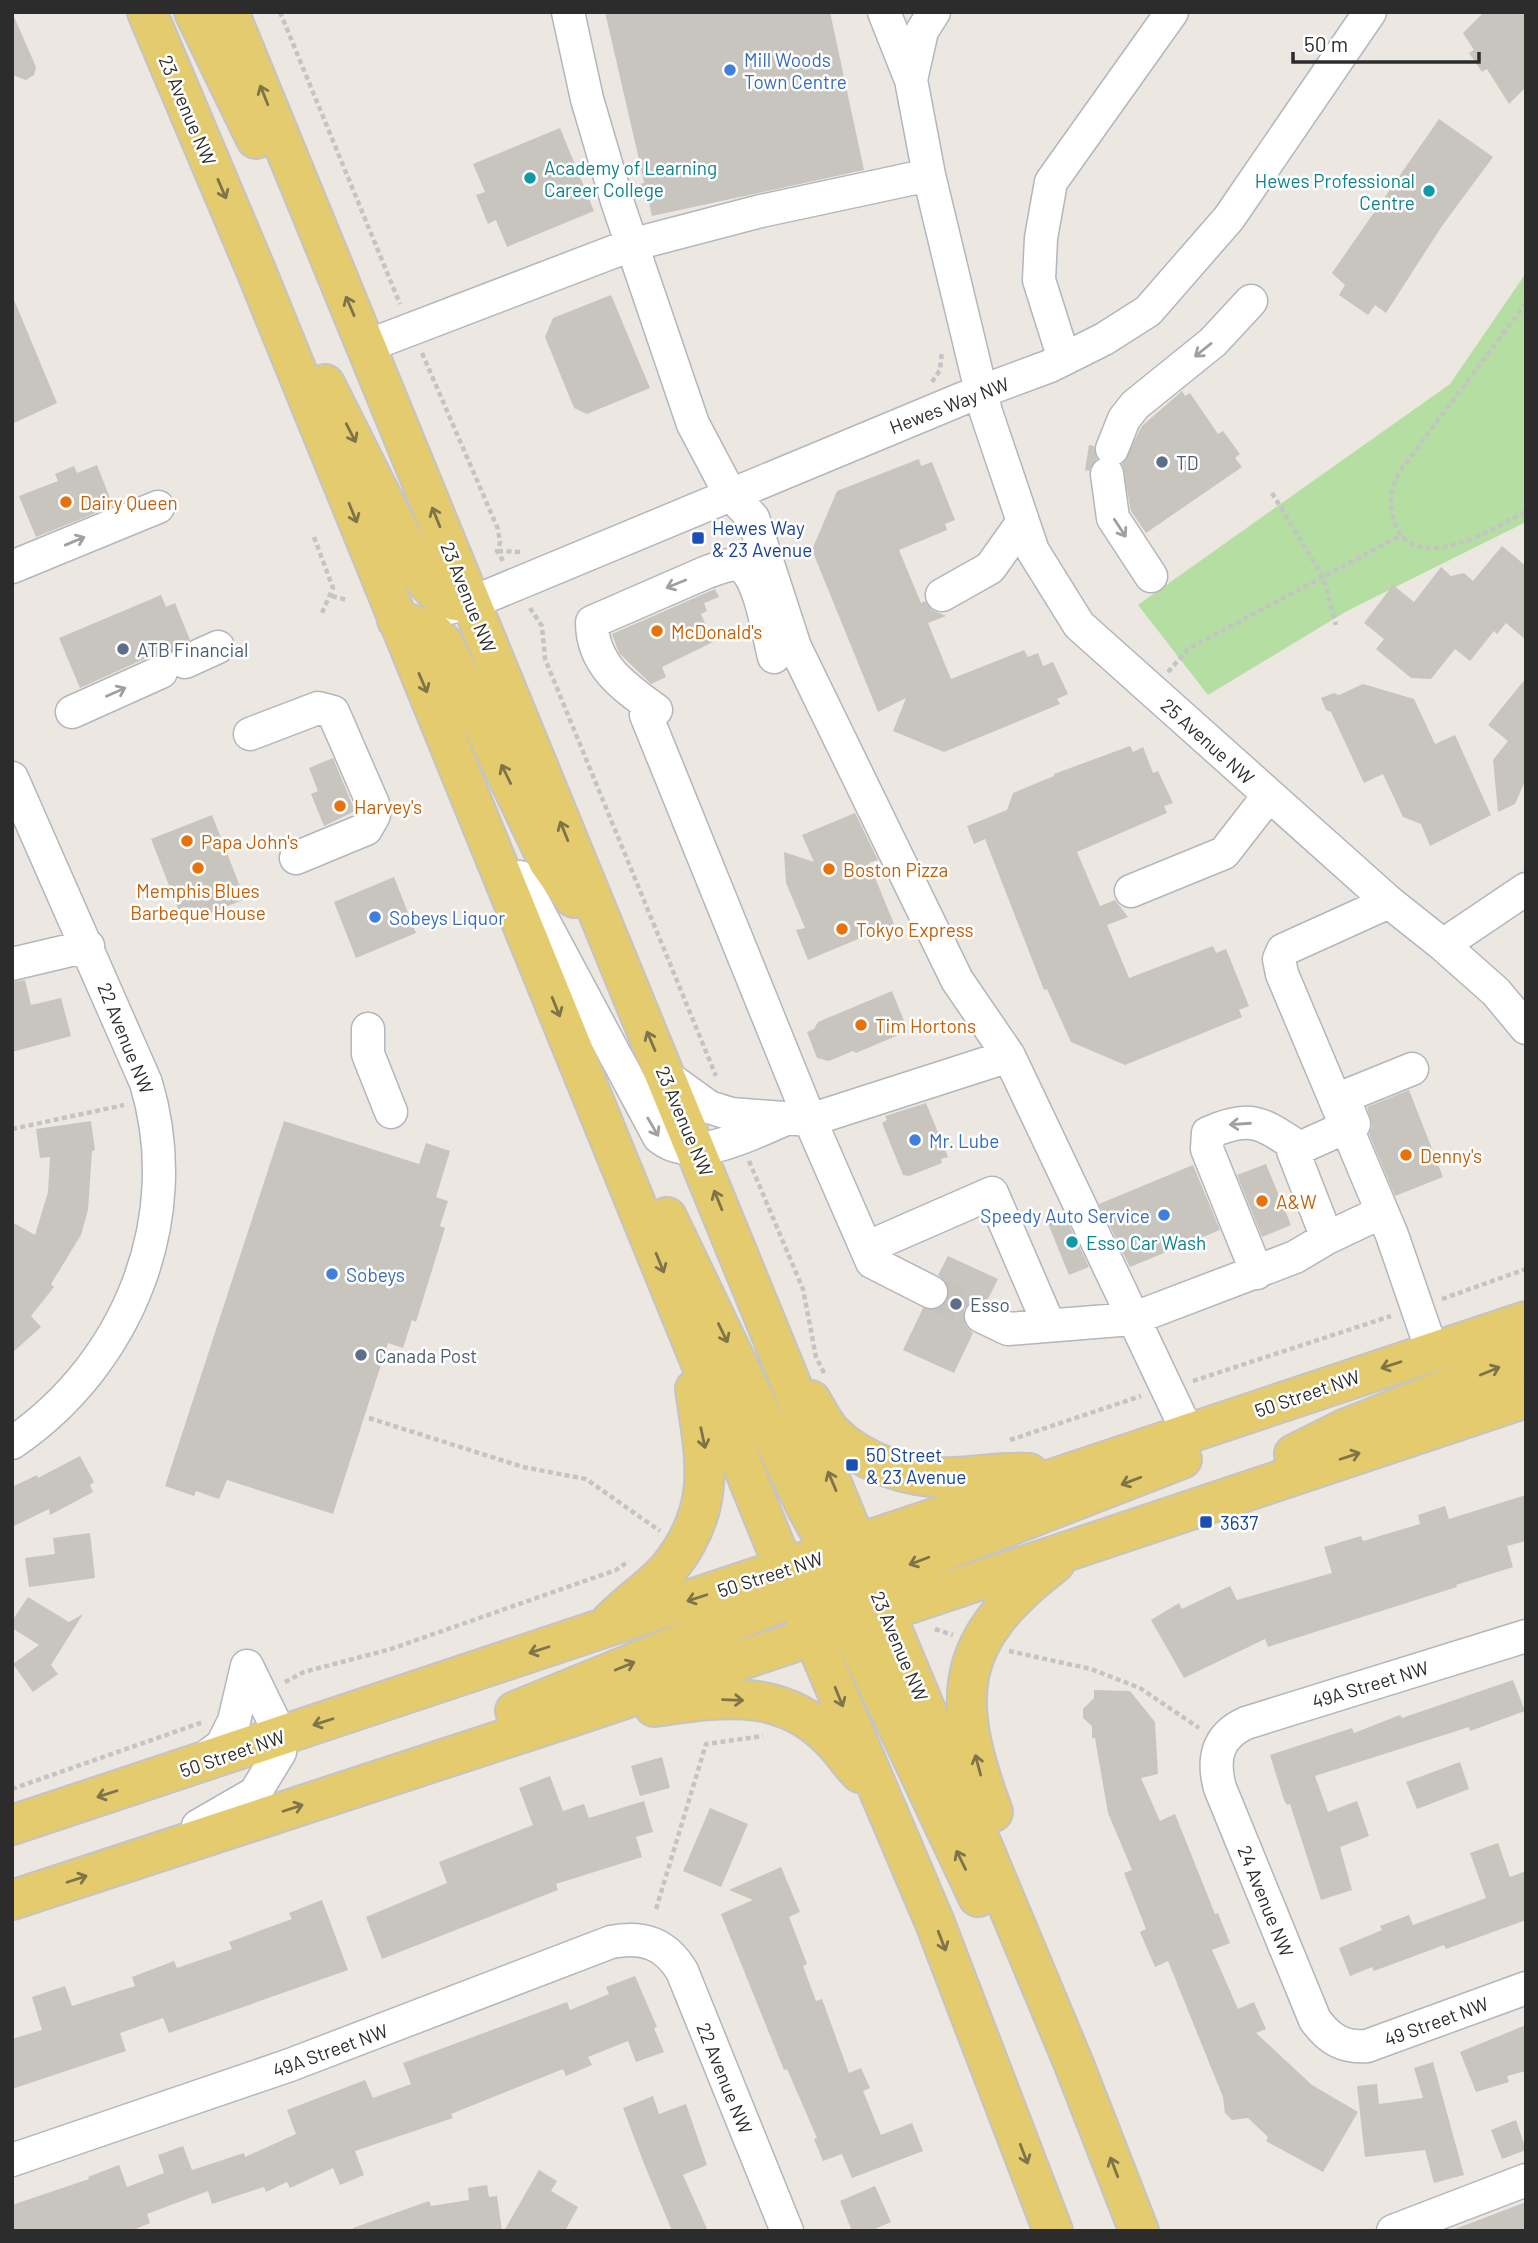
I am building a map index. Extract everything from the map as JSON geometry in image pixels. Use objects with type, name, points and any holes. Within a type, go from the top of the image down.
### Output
[{"type":"main road","name":"23 Avenue NW","points":[[147,12],[255,268],[684,1323],[836,1590],[1075,2066],[1139,2231]]},
{"type":"main road","points":[[194,12],[289,200],[329,256]]},
{"type":"main road","name":"23 Avenue NW","points":[[229,12],[776,1346],[836,1590],[877,1788],[935,1923],[1053,2231]]},
{"type":"main road","points":[[255,268],[329,391],[421,575],[433,591],[445,598],[471,603]]},
{"type":"main road","points":[[397,620],[430,629],[443,644],[548,861],[616,958]]},
{"type":"main road","points":[[595,1103],[643,1167],[836,1590]]},
{"type":"main road","name":"50 Street NW","points":[[12,1900],[568,1718],[836,1590],[1059,1475],[1526,1321]]},
{"type":"main road","points":[[604,1629],[634,1597],[668,1570],[684,1547],[701,1509],[706,1483],[706,1450],[684,1323]]},
{"type":"main road","points":[[776,1346],[831,1432],[875,1463],[934,1478],[1007,1471],[1059,1475]]},
{"type":"main road","points":[[1207,1503],[1344,1429],[1526,1357]]},
{"type":"main road","points":[[386,1777],[488,1722],[1153,1472],[1324,1386]]},
{"type":"main road","name":"50 Street NW","points":[[12,1825],[604,1629],[1076,1546],[1526,1398]]},
{"type":"main road","points":[[1075,2066],[1063,2000],[985,1789],[971,1738],[967,1693],[973,1654],[996,1615],[1022,1588],[1076,1546]]},
{"type":"main road","points":[[568,1718],[691,1700],[782,1704],[831,1738],[850,1763],[877,1788]]},
{"type":"street","points":[[568,12],[587,99],[631,245],[693,424],[730,494],[753,518],[795,647],[957,980],[1009,1056],[1188,1433]]},
{"type":"street","points":[[884,12],[911,80]]},
{"type":"street","points":[[911,80],[922,31],[934,12]]},
{"type":"street","points":[[1064,359],[1039,280],[1041,238],[1051,182],[1172,12]]},
{"type":"street","name":"Hewes Way NW","points":[[397,620],[471,603],[730,494],[1064,359],[1104,339],[1148,311],[1229,218],[1370,12]]},
{"type":"street","name":"25 Avenue NW","points":[[911,80],[929,174],[980,392],[1033,551],[1079,625],[1389,902],[1496,992],[1526,1028]]},
{"type":"street","points":[[367,346],[631,245],[761,211],[929,174]]},
{"type":"street","points":[[1151,576],[1113,518],[1109,461],[1124,419],[1135,405],[1213,342],[1251,301]]},
{"type":"street","points":[[12,567],[158,507]]},
{"type":"street","points":[[942,595],[990,568],[1022,523]]},
{"type":"street","points":[[768,659],[757,590],[750,574],[740,566],[730,566],[653,594],[592,622],[592,636],[600,662],[651,713],[799,1119],[872,1262],[930,1292]]},
{"type":"street","points":[[72,712],[218,647]]},
{"type":"street","points":[[250,734],[318,708],[333,712],[373,804],[374,815],[366,829],[296,858]]},
{"type":"street","name":"22 Avenue NW","points":[[12,778],[88,946],[151,1099],[159,1154],[157,1216],[143,1272],[128,1312],[90,1373],[69,1396],[12,1443]]},
{"type":"street","points":[[1131,891],[1224,853],[1269,794]]},
{"type":"street","points":[[476,811],[529,892],[546,930],[659,1137],[678,1147],[697,1149],[732,1141],[1009,1056]]},
{"type":"street","points":[[1443,945],[1526,889]]},
{"type":"street","points":[[1389,902],[1283,950],[1279,959],[1282,974],[1385,1218],[1432,1351]]},
{"type":"street","points":[[12,964],[88,946]]},
{"type":"street","points":[[368,1028],[368,1054],[391,1112]]},
{"type":"street","points":[[1385,1218],[1384,1196],[1343,1097],[1412,1069]]},
{"type":"street","points":[[666,1076],[709,1107],[731,1114],[799,1119]]},
{"type":"street","points":[[1257,1273],[1207,1149],[1208,1133],[1230,1124],[1259,1122],[1300,1148]]},
{"type":"street","points":[[1327,1238],[1293,1152],[1346,1127]]},
{"type":"street","points":[[866,1248],[992,1194],[1049,1325]]},
{"type":"street","points":[[981,1316],[1008,1329],[1132,1319],[1257,1273],[1295,1257],[1327,1238],[1385,1218]]},
{"type":"street","name":"49A Street NW","points":[[1221,1743],[1235,1728],[1246,1723],[1526,1636]]},
{"type":"street","points":[[135,1860],[238,1806],[256,1793],[279,1752],[281,1736],[247,1665],[234,1721],[222,1745],[195,1766]]},
{"type":"street","name":"24 Avenue NW","points":[[1221,1743],[1215,1762],[1220,1788],[1299,1981],[1323,2030],[1329,2037],[1346,2045]]},
{"type":"street","name":"22 Avenue NW","points":[[645,1940],[669,1952],[682,1971],[787,2231]]},
{"type":"street","name":"49A Street NW","points":[[12,2160],[290,2065],[611,1942],[645,1940]]},
{"type":"street","name":"49 Street NW","points":[[1346,2045],[1367,2046],[1380,2042],[1526,1988]]},
{"type":"street","points":[[1394,2231],[1526,2180]]},
{"type":"path","points":[[280,12],[404,315]]},
{"type":"path","points":[[645,185],[848,138]]},
{"type":"path","points":[[772,146],[774,153]]},
{"type":"path","points":[[1526,303],[1396,477],[1391,495],[1391,510],[1402,535],[1416,546],[1433,549],[1478,536],[1526,511]]},
{"type":"path","points":[[928,387],[940,370],[942,342]]},
{"type":"path","points":[[420,350],[498,529],[500,542],[497,551]]},
{"type":"path","points":[[1272,493],[1323,578],[1336,625]]},
{"type":"path","points":[[1152,691],[1188,649],[1402,535]]},
{"type":"path","points":[[314,537],[332,582],[332,596],[321,615]]},
{"type":"path","points":[[332,596],[347,600]]},
{"type":"path","points":[[532,610],[542,626],[545,659],[717,1080]]},
{"type":"path","points":[[12,1129],[151,1099]]},
{"type":"path","points":[[749,1160],[803,1289],[816,1357],[826,1377]]},
{"type":"path","points":[[1004,1441],[1526,1269]]},
{"type":"path","points":[[369,1418],[523,1467],[586,1479],[661,1532],[656,1538]]},
{"type":"path","points":[[426,1634],[615,1570],[636,1556]]},
{"type":"path","points":[[1005,1651],[1091,1669],[1140,1688],[1221,1743]]},
{"type":"path","points":[[656,1909],[706,1744],[764,1736],[769,1730]]},
{"type":"green space","points":[[1526,273],[1526,522],[1347,611],[1208,695],[1138,605],[1450,384]]},
{"type":"building","points":[[12,12],[36,67],[34,75],[26,80],[12,75]]},
{"type":"building","name":"Mill Woods Town Centre","points":[[605,12],[830,12],[864,170],[652,216]]},
{"type":"building","points":[[1484,12],[1526,12],[1526,87],[1509,104],[1487,69],[1482,72],[1469,53],[1474,50],[1463,33]]},
{"type":"building","name":"Hewes Professional Centre","points":[[1439,119],[1493,157],[1442,226],[1386,313],[1375,305],[1368,315],[1339,295],[1345,285],[1332,273]]},
{"type":"building","name":"Academy of Learning Career College","points":[[560,128],[594,211],[507,247],[496,220],[488,224],[476,195],[485,192],[473,164]]},
{"type":"building","points":[[12,295],[57,403],[12,424]]},
{"type":"building","points":[[611,295],[650,388],[587,414],[574,408],[545,337],[553,318]]},
{"type":"building","name":"TD","points":[[1182,391],[1185,396],[1190,393],[1218,434],[1223,431],[1240,454],[1235,458],[1242,467],[1146,533],[1131,511],[1122,464],[1142,426]]},
{"type":"building","points":[[1089,445],[1094,446],[1097,459],[1089,471],[1085,470]]},
{"type":"building","points":[[919,459],[921,466],[932,462],[955,520],[945,524],[947,530],[899,550],[921,603],[925,601],[932,610],[946,616],[928,623],[951,679],[1024,650],[1028,657],[1038,653],[1043,666],[1053,662],[1068,694],[1057,699],[1060,704],[944,752],[893,731],[906,698],[878,712],[812,550],[837,491]]},
{"type":"building","name":"Dairy Queen","points":[[97,465],[113,506],[36,537],[19,496],[58,481],[55,474],[74,466],[77,473]]},
{"type":"building","points":[[1502,546],[1526,566],[1526,640],[1506,623],[1497,634],[1494,631],[1470,661],[1455,649],[1431,679],[1411,678],[1376,649],[1384,639],[1364,623],[1393,585],[1414,602],[1441,567],[1451,576],[1464,573],[1473,581]]},
{"type":"building","name":"McDonald's","points":[[715,589],[719,597],[704,603],[707,611],[701,614],[713,642],[662,667],[666,677],[651,684],[619,653],[612,634]]},
{"type":"building","name":"ATB Financial","points":[[161,595],[166,607],[175,603],[190,640],[177,646],[168,656],[153,655],[80,688],[59,638]]},
{"type":"building","points":[[1526,678],[1526,779],[1515,804],[1498,812],[1493,760],[1508,741],[1488,725]]},
{"type":"building","points":[[1363,684],[1414,699],[1435,744],[1455,735],[1491,815],[1430,846],[1421,824],[1403,817],[1383,774],[1364,783],[1331,712],[1326,710],[1321,698],[1334,693],[1339,695]]},
{"type":"building","points":[[1130,746],[1133,752],[1143,747],[1153,773],[1158,771],[1173,803],[1164,806],[1167,813],[1077,852],[1100,906],[1115,900],[1128,917],[1107,925],[1129,978],[1213,946],[1216,953],[1226,949],[1249,1006],[1239,1010],[1242,1017],[1125,1065],[1071,1042],[1047,989],[1044,990],[985,839],[974,844],[967,826],[1007,810],[1013,793],[1054,774]]},
{"type":"building","name":"Harvey's","points":[[333,758],[355,811],[324,826],[311,794],[318,791],[309,768]]},
{"type":"building","name":"Boston Pizza","points":[[855,813],[878,860],[869,863],[894,924],[808,960],[796,930],[805,928],[786,883],[784,852],[814,862],[802,835]]},
{"type":"building","points":[[212,815],[245,899],[184,924],[151,839]]},
{"type":"building","name":"Sobeys Liquor","points":[[394,877],[416,933],[356,958],[334,902]]},
{"type":"building","points":[[25,980],[31,1005],[61,998],[71,1036],[12,1052],[12,982]]},
{"type":"building","name":"Tim Hortons","points":[[892,991],[908,1031],[856,1053],[853,1051],[829,1061],[817,1058],[807,1032],[814,1029],[818,1022]]},
{"type":"building","name":"Denny's","points":[[1409,1090],[1443,1177],[1395,1196],[1369,1134],[1372,1126],[1367,1107]]},
{"type":"building","name":"Mr. Lube","points":[[926,1103],[948,1157],[941,1159],[942,1163],[909,1176],[903,1175],[882,1123],[887,1120],[885,1116]]},
{"type":"building","points":[[91,1121],[95,1150],[92,1151],[88,1210],[81,1235],[51,1284],[54,1287],[31,1316],[41,1327],[12,1353],[12,1222],[35,1235],[48,1192],[50,1157],[40,1158],[36,1129]]},
{"type":"building","name":"Sobeys","points":[[284,1121],[419,1164],[426,1143],[450,1151],[436,1197],[448,1201],[440,1226],[445,1228],[416,1322],[412,1320],[403,1348],[388,1343],[333,1514],[227,1480],[219,1499],[196,1491],[194,1496],[165,1486]]},
{"type":"building","name":"A&W","points":[[1266,1164],[1291,1225],[1262,1237],[1237,1175]]},
{"type":"building","name":"Speedy Auto Service","points":[[1193,1165],[1220,1230],[1130,1267],[1099,1204]]},
{"type":"building","name":"Esso Car Wash","points":[[1064,1214],[1089,1267],[1069,1275],[1047,1221]]},
{"type":"building","name":"Esso","points":[[948,1256],[998,1279],[988,1299],[971,1301],[964,1309],[966,1326],[973,1333],[954,1373],[903,1350],[923,1308],[940,1308],[948,1300],[947,1283],[938,1275]]},
{"type":"building","points":[[80,1456],[94,1482],[90,1485],[93,1492],[50,1515],[49,1509],[12,1527],[12,1487],[37,1475],[38,1478]]},
{"type":"building","points":[[1526,1495],[1526,1541],[1507,1546],[1513,1567],[1268,1647],[1265,1639],[1184,1678],[1151,1620],[1179,1603],[1182,1609],[1230,1586],[1237,1600],[1332,1573],[1324,1547],[1361,1536],[1363,1541],[1420,1524],[1418,1515],[1445,1506],[1449,1519]]},
{"type":"building","points":[[90,1533],[95,1578],[29,1587],[25,1558],[55,1554],[53,1538]]},
{"type":"building","points":[[28,1597],[69,1622],[83,1614],[51,1665],[58,1674],[33,1692],[13,1664],[39,1645],[12,1628],[12,1621]]},
{"type":"building","points":[[1513,1680],[1525,1711],[1470,1731],[1469,1727],[1315,1776],[1328,1812],[1357,1801],[1369,1836],[1340,1847],[1352,1890],[1321,1900],[1290,1804],[1287,1805],[1284,1800],[1270,1755],[1352,1728],[1354,1733],[1400,1715],[1402,1718]]},
{"type":"building","points":[[1094,1690],[1130,1691],[1155,1722],[1158,1774],[1141,1778],[1160,1821],[1175,1814],[1215,1914],[1218,1913],[1230,1943],[1212,1950],[1238,2009],[1254,2002],[1266,2029],[1256,2033],[1312,2085],[1358,2112],[1323,2172],[1266,2141],[1268,2137],[1248,2118],[1232,2120],[1225,2113],[1223,2097],[1168,1961],[1155,1967],[1140,1932],[1146,1929],[1124,1873],[1132,1870],[1108,1813],[1095,1738],[1092,1738],[1092,1726],[1083,1718],[1083,1709],[1094,1698]]},
{"type":"building","points":[[662,1757],[670,1788],[640,1796],[631,1766]]},
{"type":"building","points":[[1460,1762],[1469,1789],[1417,1809],[1406,1782]]},
{"type":"building","points":[[550,1776],[563,1811],[584,1804],[589,1818],[644,1801],[653,1832],[636,1837],[642,1857],[556,1884],[558,1890],[382,1959],[366,1917],[447,1883],[439,1862],[533,1825],[519,1788]]},
{"type":"building","points":[[710,1808],[748,1824],[721,1887],[683,1871]]},
{"type":"building","points":[[1498,1843],[1510,1877],[1526,1871],[1526,1920],[1446,1949],[1444,1945],[1374,1971],[1372,1967],[1350,1976],[1339,1948],[1382,1930],[1380,1926],[1409,1915],[1413,1925],[1486,1898],[1470,1853]]},
{"type":"building","points":[[781,1867],[800,1912],[789,1917],[807,1964],[803,1966],[816,2001],[822,1999],[849,2073],[861,2068],[870,2088],[863,2091],[881,2135],[912,2123],[923,2151],[852,2178],[842,2154],[823,2161],[814,2139],[817,2138],[787,2069],[784,2070],[721,1914],[753,1900],[729,1890]]},
{"type":"building","points":[[322,1900],[348,1970],[169,2033],[163,2018],[120,2033],[126,2051],[12,2089],[12,2039],[42,2030],[32,1997],[65,1986],[72,2006],[135,1986],[132,1977],[174,1961],[177,1968],[232,1949],[229,1942],[292,1919],[289,1913]]},
{"type":"building","points":[[635,1976],[657,2027],[654,2028],[664,2052],[636,2062],[628,2041],[588,2057],[592,2065],[566,2076],[563,2069],[451,2114],[453,2118],[355,2151],[364,2175],[340,2185],[333,2168],[290,2188],[287,2182],[266,2192],[264,2187],[212,2204],[208,2191],[147,2214],[150,2223],[131,2231],[12,2231],[12,2205],[89,2179],[88,2177],[119,2165],[127,2187],[164,2173],[158,2155],[183,2146],[192,2170],[244,2153],[245,2157],[296,2134],[287,2110],[365,2080],[373,2098],[411,2084],[403,2063],[567,2002],[570,2010],[609,1994],[606,1987]]},
{"type":"building","points":[[1526,2025],[1526,2071],[1507,2076],[1509,2082],[1476,2092],[1460,2052]]},
{"type":"building","points":[[1433,2062],[1464,2175],[1434,2183],[1425,2150],[1365,2157],[1357,2086],[1377,2084],[1379,2104],[1423,2098],[1414,2068]]},
{"type":"building","points":[[653,2096],[659,2114],[686,2104],[707,2165],[683,2175],[708,2231],[672,2231],[643,2161],[623,2108]]},
{"type":"building","points":[[1516,2120],[1526,2150],[1502,2159],[1491,2130]]},
{"type":"building","points":[[539,2170],[557,2181],[551,2191],[578,2207],[565,2231],[504,2231]]},
{"type":"building","points":[[487,2185],[489,2197],[497,2196],[502,2231],[353,2231],[353,2228],[429,2201],[431,2206],[469,2200],[468,2188]]},
{"type":"building","points":[[875,2186],[891,2222],[870,2231],[852,2231],[840,2201]]},
{"type":"building","points":[[1526,2202],[1526,2231],[1455,2231],[1455,2229]]},
{"type":"tunnel","points":[[931,1292],[981,1316]]},
{"type":"place","name":"Mill Woods Town Centre","points":[[730,70]]},
{"type":"place","name":"Academy of Learning Career College","points":[[530,178]]},
{"type":"place","name":"Hewes Professional Centre","points":[[1429,191]]},
{"type":"place","name":"TD","points":[[1162,462]]},
{"type":"place","name":"Dairy Queen","points":[[66,502]]},
{"type":"place","name":"Hewes Way & 23 Avenue","points":[[698,538]]},
{"type":"place","name":"McDonald's","points":[[657,631]]},
{"type":"place","name":"ATB Financial","points":[[123,649]]},
{"type":"place","name":"Harvey's","points":[[340,806]]},
{"type":"place","name":"Papa John's","points":[[187,841]]},
{"type":"place","name":"Memphis Blues Barbeque House","points":[[198,868]]},
{"type":"place","name":"Boston Pizza","points":[[829,869]]},
{"type":"place","name":"Sobeys Liquor","points":[[375,917]]},
{"type":"place","name":"Tokyo Express","points":[[842,929]]},
{"type":"place","name":"Tim Hortons","points":[[861,1025]]},
{"type":"place","name":"Mr. Lube","points":[[915,1140]]},
{"type":"place","name":"Denny's","points":[[1406,1155]]},
{"type":"place","name":"A&W","points":[[1262,1201]]},
{"type":"place","name":"Speedy Auto Service","points":[[1164,1215]]},
{"type":"place","name":"Esso Car Wash","points":[[1072,1242]]},
{"type":"place","name":"Sobeys","points":[[332,1274]]},
{"type":"place","name":"Esso","points":[[956,1304]]},
{"type":"place","name":"Canada Post","points":[[361,1355]]},
{"type":"place","name":"50 Street & 23 Avenue","points":[[852,1465]]},
{"type":"place","name":"3637","points":[[1206,1522]]}]
